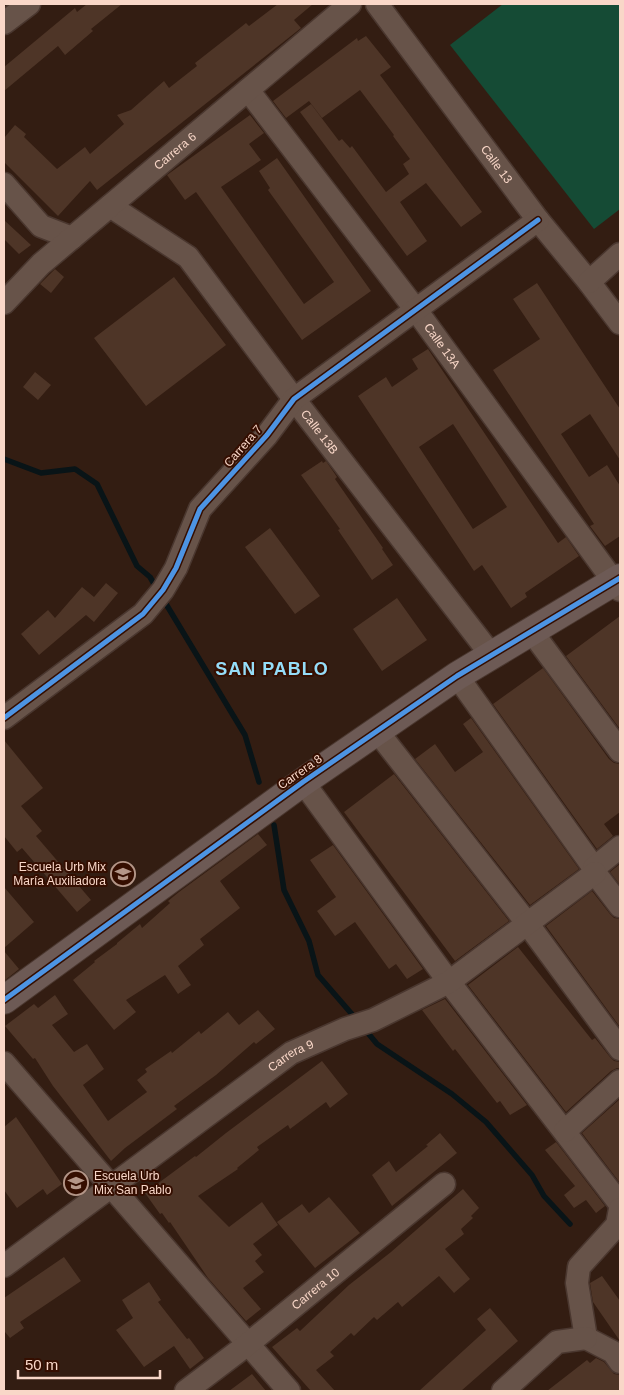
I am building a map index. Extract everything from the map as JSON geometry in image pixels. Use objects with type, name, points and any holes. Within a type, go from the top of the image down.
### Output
[{"type":"street","points":[[4,23],[29,4]]},
{"type":"street","name":"Carrera 6","points":[[4,303],[41,264],[350,4]]},
{"type":"street","name":"Calle 13","points":[[378,4],[538,220],[620,323]]},
{"type":"street","name":"Calle 13A","points":[[248,90],[416,310],[618,583]]},
{"type":"street","points":[[4,184],[41,226],[72,238]]},
{"type":"street","name":"Calle 13B","points":[[110,206],[188,257],[492,656]]},
{"type":"street","name":"Carrera 7","points":[[4,718],[143,614],[163,590],[176,568],[200,509],[267,435],[294,398],[538,220]]},
{"type":"street","points":[[41,226],[41,264]]},
{"type":"street","points":[[589,282],[620,254]]},
{"type":"street","name":"Carrera 8","points":[[4,1000],[303,782],[457,676],[618,583]]},
{"type":"street","points":[[532,632],[620,751]]},
{"type":"street","points":[[457,676],[620,906]]},
{"type":"street","points":[[377,732],[527,923],[620,1049]]},
{"type":"street","points":[[303,782],[449,982],[620,1204]]},
{"type":"street","name":"Carrera 9","points":[[4,1266],[291,1053],[345,1029],[372,1020],[449,982],[527,923],[620,847]]},
{"type":"street","points":[[4,1063],[289,1391]]},
{"type":"street","points":[[565,1131],[620,1081]]},
{"type":"street","name":"Carrera 10","points":[[186,1391],[248,1344],[444,1184]]},
{"type":"street","points":[[586,1338],[577,1282],[579,1267],[616,1224],[620,1209]]},
{"type":"street","points":[[503,1391],[557,1342],[586,1338],[613,1352],[620,1362]]},
{"type":"green space","points":[[503,4],[620,4],[620,209],[594,229],[450,45]]},
{"type":"building","points":[[87,4],[122,4],[91,29],[93,31],[65,55],[58,46],[4,91],[4,67],[75,8],[77,12]]},
{"type":"building","points":[[278,4],[313,4],[294,20],[301,28],[97,190],[90,181],[58,216],[4,162],[4,138],[15,125],[26,134],[24,137],[57,169],[85,147],[90,154],[124,124],[117,115],[131,110],[164,81],[169,88],[197,66],[195,63],[246,23],[249,26]]},
{"type":"building","points":[[366,36],[391,67],[380,75],[482,212],[461,227],[426,183],[400,202],[427,241],[407,256],[300,112],[311,104],[339,141],[342,139],[350,148],[352,146],[386,192],[409,174],[403,164],[410,159],[360,90],[322,118],[309,101],[286,118],[273,101],[357,38],[358,41]]},
{"type":"building","points":[[250,115],[264,133],[249,144],[261,160],[221,187],[304,304],[334,282],[268,190],[270,188],[259,171],[277,158],[371,291],[302,340],[196,192],[185,200],[167,175]]},
{"type":"building","points":[[4,220],[31,245],[19,254],[4,239]]},
{"type":"building","points":[[55,269],[64,277],[51,293],[40,284]]},
{"type":"building","points":[[174,277],[226,345],[146,406],[94,338]]},
{"type":"building","points":[[537,283],[620,409],[620,460],[590,414],[561,434],[589,477],[607,465],[620,486],[620,536],[605,546],[590,526],[594,524],[493,370],[540,339],[513,299]]},
{"type":"building","points":[[428,349],[558,543],[566,537],[579,556],[525,593],[527,597],[511,608],[482,565],[474,571],[358,396],[386,377],[392,387],[418,369],[412,359]],"holes":[[[453,424],[507,507],[473,529],[419,447]]]},
{"type":"building","points":[[35,372],[51,385],[38,400],[23,387]]},
{"type":"building","points":[[322,461],[323,463],[326,461],[337,477],[335,479],[393,565],[372,580],[338,530],[340,529],[301,475]]},
{"type":"building","points":[[270,528],[320,596],[295,614],[245,547]]},
{"type":"building","points":[[106,583],[118,593],[94,622],[86,615],[39,655],[21,634],[48,610],[55,618],[82,587],[94,597]]},
{"type":"building","points":[[397,598],[427,640],[382,671],[353,629]]},
{"type":"building","points":[[620,616],[620,729],[566,656]]},
{"type":"building","points":[[543,668],[609,759],[614,763],[620,764],[620,812],[604,824],[613,836],[597,849],[493,704]]},
{"type":"building","points":[[471,718],[579,869],[530,905],[415,759],[435,744],[455,772],[483,752],[463,724]]},
{"type":"building","points":[[4,740],[43,788],[21,806],[42,831],[36,836],[91,900],[77,912],[22,848],[17,852],[4,836]]},
{"type":"building","points":[[394,774],[509,921],[455,961],[344,812]]},
{"type":"building","points":[[258,834],[267,845],[220,881],[240,908],[200,939],[204,945],[178,966],[191,985],[178,994],[165,975],[126,1000],[136,1012],[114,1030],[73,980],[140,924],[142,928],[170,903],[168,901],[179,892]]},
{"type":"building","points":[[333,845],[423,969],[407,979],[396,964],[389,969],[355,922],[335,936],[317,911],[336,897],[310,860]]},
{"type":"building","points":[[620,864],[620,885],[610,872]]},
{"type":"building","points":[[4,887],[34,922],[4,948]]},
{"type":"building","points":[[592,891],[614,918],[620,919],[620,1027],[546,926]]},
{"type":"building","points":[[518,947],[592,1040],[595,1038],[614,1061],[620,1062],[620,1068],[611,1071],[566,1112],[468,985]]},
{"type":"building","points":[[4,951],[19,969],[4,981]]},
{"type":"building","points":[[55,995],[68,1014],[52,1025],[74,1052],[87,1044],[104,1069],[83,1085],[108,1121],[147,1092],[137,1080],[147,1072],[145,1069],[171,1051],[172,1053],[199,1031],[201,1034],[228,1012],[239,1025],[258,1010],[275,1029],[256,1044],[254,1042],[216,1075],[174,1106],[177,1109],[125,1148],[111,1161],[53,1086],[35,1058],[33,1059],[5,1026],[34,1004],[38,1008]]},
{"type":"building","points":[[445,999],[527,1105],[510,1115],[500,1101],[497,1103],[455,1049],[453,1051],[422,1010]]},
{"type":"building","points":[[322,1061],[348,1094],[330,1108],[326,1102],[290,1129],[288,1125],[257,1147],[259,1150],[238,1169],[198,1196],[229,1227],[262,1202],[278,1225],[253,1244],[262,1255],[255,1261],[264,1272],[243,1288],[261,1309],[246,1321],[208,1278],[170,1222],[162,1213],[160,1214],[145,1193],[196,1157]]},
{"type":"building","points":[[620,1099],[620,1183],[582,1133]]},
{"type":"building","points":[[16,1117],[62,1184],[47,1195],[43,1189],[17,1208],[4,1190],[4,1127]]},
{"type":"building","points":[[440,1133],[457,1153],[392,1206],[372,1175],[389,1161],[396,1172],[428,1146],[426,1145]]},
{"type":"building","points":[[556,1142],[605,1206],[596,1213],[586,1200],[574,1208],[564,1195],[575,1186],[545,1150]]},
{"type":"building","points":[[463,1189],[479,1208],[471,1216],[473,1218],[461,1229],[464,1234],[445,1249],[470,1279],[454,1293],[439,1276],[402,1307],[398,1302],[377,1320],[374,1317],[354,1336],[351,1333],[330,1352],[334,1356],[316,1370],[335,1391],[311,1391],[272,1347],[297,1328],[300,1331],[349,1285],[391,1252]]},
{"type":"building","points":[[329,1197],[360,1233],[315,1268],[277,1222],[302,1204],[309,1213]]},
{"type":"building","points":[[64,1257],[81,1281],[20,1322],[24,1328],[10,1338],[4,1333],[4,1298]]},
{"type":"building","points":[[602,1276],[620,1301],[620,1341],[593,1302],[590,1283]]},
{"type":"building","points":[[149,1282],[161,1300],[158,1302],[204,1358],[190,1369],[174,1346],[144,1367],[116,1330],[133,1318],[122,1300]]},
{"type":"building","points":[[490,1308],[518,1341],[461,1391],[419,1391],[486,1330],[477,1319]]},
{"type":"building","points":[[596,1358],[604,1362],[614,1374],[620,1375],[620,1391],[547,1391],[587,1360],[590,1363]]},
{"type":"building","points":[[252,1374],[266,1391],[229,1391]]},
{"type":"waterway","points":[[4,459],[41,473],[75,469],[97,484],[137,566],[150,577],[157,589]]},
{"type":"waterway","points":[[163,599],[245,735],[259,782]]},
{"type":"waterway","points":[[274,825],[284,890],[309,941],[318,975],[357,1020]]},
{"type":"waterway","points":[[363,1027],[377,1044],[452,1094],[486,1122],[532,1175],[544,1196],[570,1224]]},
{"type":"cycle path","points":[[4,718],[143,614],[163,590],[176,568],[200,509],[267,435],[294,399],[538,220]]},
{"type":"cycle path","points":[[4,1000],[303,782],[457,676],[620,578]]},
{"type":"place","name":"Escuela Urb Mix María Auxiliadora","points":[[123,874]]},
{"type":"place","name":"Escuela Urb Mix San Pablo","points":[[76,1183]]},
{"type":"district","name":"SAN PABLO","points":[[272,669]]}]
